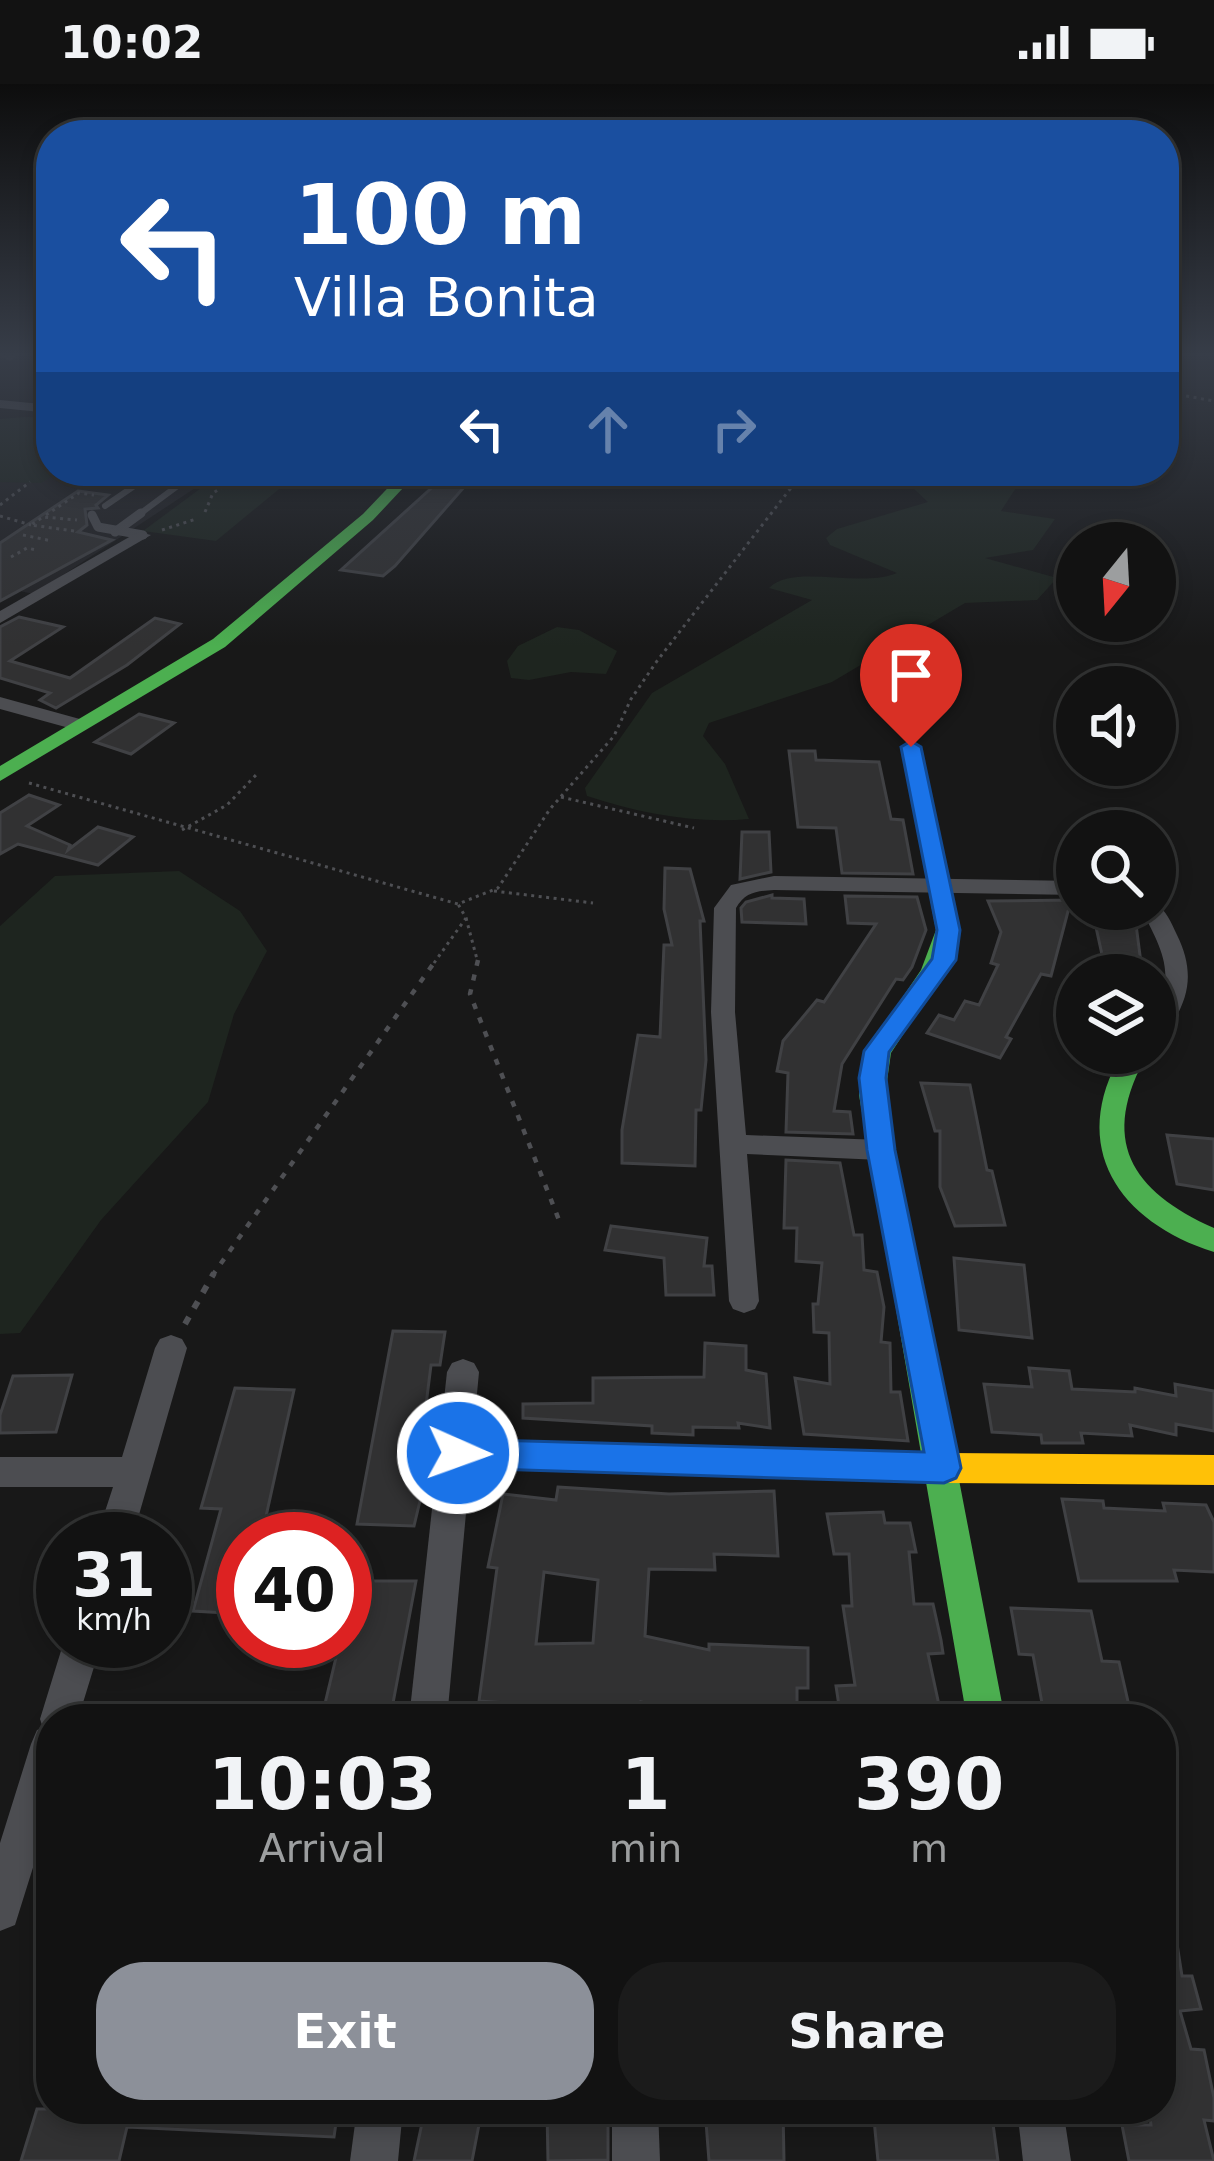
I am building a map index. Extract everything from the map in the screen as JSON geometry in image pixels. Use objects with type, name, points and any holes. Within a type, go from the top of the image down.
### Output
[{"type":"street","points":[[0,775],[219,643],[368,517],[398,486]]},
{"type":"street","points":[[0,618],[143,536]]},
{"type":"street","points":[[0,703],[80,725]]},
{"type":"street","points":[[911,747],[949,930],[944,960],[877,1051],[872,1078],[881,1150],[944,1468],[983,1704]]},
{"type":"street","points":[[744,1301],[723,1012],[725,908],[732,893],[745,885],[774,884],[1056,888]]},
{"type":"street","points":[[1176,971],[1176,1005]]},
{"type":"street","points":[[1121,1074],[1114,1112],[1114,1165],[1131,1192],[1167,1218],[1214,1241]]},
{"type":"street","points":[[731,1144],[881,1150]]},
{"type":"street","points":[[122,1512],[171,1348]]},
{"type":"street","points":[[430,1704],[463,1372]]},
{"type":"street","points":[[458,1453],[944,1468],[1214,1470]]},
{"type":"street","points":[[0,1472],[135,1472]]},
{"type":"street","points":[[64,1704],[75,1668]]},
{"type":"street","points":[[0,1910],[36,1793]]},
{"type":"street","points":[[374,2161],[378,2124]]},
{"type":"street","points":[[636,2124],[637,2161]]},
{"type":"street","points":[[1042,2124],[1047,2161]]},
{"type":"lane","points":[[107,501],[134,486]]},
{"type":"lane","points":[[116,532],[177,486]]},
{"type":"lane","points":[[107,501],[152,506]]},
{"type":"lane","points":[[92,515],[96,525],[143,536]]},
{"type":"path","points":[[0,506],[30,482]]},
{"type":"path","points":[[205,512],[213,493],[224,486]]},
{"type":"path","points":[[494,891],[561,797],[614,736],[631,699],[657,661],[792,486]]},
{"type":"path","points":[[31,525],[79,493],[107,501]]},
{"type":"path","points":[[0,516],[74,531]]},
{"type":"path","points":[[43,517],[77,520]]},
{"type":"path","points":[[143,536],[196,519]]},
{"type":"path","points":[[38,526],[22,535],[52,541]]},
{"type":"path","points":[[11,557],[27,548],[36,550]]},
{"type":"path","points":[[182,830],[227,806],[257,774]]},
{"type":"path","points":[[0,775],[458,904],[494,891],[593,903]]},
{"type":"path","points":[[561,797],[620,813],[682,821],[694,828]]},
{"type":"path","points":[[458,904],[478,957],[470,994],[559,1220]]},
{"type":"path","points":[[171,1348],[218,1267],[466,918]]},
{"type":"shaded area","points":[[0,453],[36,453],[36,483],[0,482]]},
{"type":"shaded area","points":[[36,472],[36,486],[198,486],[34,594],[0,587],[0,476]]},
{"type":"shaded area","points":[[204,486],[283,486],[216,541],[143,531]]},
{"type":"shaded area","points":[[911,486],[1017,486],[1001,511],[1055,519],[1033,550],[985,558],[1056,579],[1037,600],[965,603],[832,682],[709,723],[703,736],[725,764],[749,819],[667,816],[587,796],[585,788],[652,693],[812,600],[769,588],[794,577],[864,579],[897,573],[830,545],[826,538],[837,529],[928,502]]},
{"type":"shaded area","points":[[557,627],[579,630],[617,651],[606,674],[511,678],[507,661],[518,646]]},
{"type":"shaded area","points":[[179,871],[240,911],[267,951],[234,1014],[208,1102],[101,1220],[20,1333],[0,1334],[0,926],[55,876]]},
{"type":"building","points":[[434,486],[465,486],[383,576],[341,570]]},
{"type":"building","points":[[78,491],[108,495],[98,508],[85,509],[87,525],[78,532],[112,540],[0,601],[0,543]]},
{"type":"building","points":[[19,617],[63,627],[10,661],[70,678],[155,618],[180,624],[127,665],[56,708],[40,700],[50,693],[0,678],[0,627]]},
{"type":"building","points":[[139,714],[174,723],[131,754],[95,742]]},
{"type":"building","points":[[789,751],[815,751],[816,760],[879,762],[891,819],[903,820],[913,874],[842,873],[836,828],[798,827]]},
{"type":"building","points":[[29,795],[59,805],[27,826],[70,845],[68,850],[98,827],[133,837],[98,865],[18,844],[0,854],[0,813]]},
{"type":"building","points":[[742,832],[769,832],[771,872],[740,879]]},
{"type":"building","points":[[665,868],[690,869],[704,921],[700,921],[706,1060],[701,1110],[696,1110],[695,1166],[622,1163],[622,1130],[638,1035],[660,1037],[664,945],[672,945],[664,909]]},
{"type":"building","points":[[772,895],[804,899],[806,924],[742,922],[741,908],[746,902]]},
{"type":"building","points":[[845,896],[917,897],[926,930],[912,967],[903,980],[896,979],[842,1064],[834,1111],[850,1112],[853,1134],[786,1132],[788,1073],[777,1071],[783,1041],[817,1000],[824,1002],[876,924],[848,923]]},
{"type":"building","points":[[1056,900],[1056,930],[1063,930],[1051,976],[1041,974],[1006,1037],[1011,1039],[1000,1058],[927,1033],[939,1015],[954,1020],[965,1001],[979,1005],[998,965],[991,963],[1001,932],[988,901]]},
{"type":"building","points":[[1097,930],[1137,930],[1140,954],[1102,954]]},
{"type":"building","points":[[921,1083],[970,1085],[987,1170],[992,1171],[1005,1225],[955,1226],[940,1187],[940,1131],[935,1131]]},
{"type":"building","points":[[1167,1135],[1214,1139],[1214,1190],[1177,1184]]},
{"type":"building","points":[[786,1160],[840,1163],[854,1235],[862,1235],[864,1270],[877,1272],[884,1307],[881,1342],[890,1343],[891,1392],[900,1392],[908,1441],[804,1434],[795,1378],[830,1384],[829,1333],[814,1332],[813,1304],[818,1304],[822,1263],[796,1261],[797,1228],[784,1228]]},
{"type":"building","points":[[611,1226],[707,1238],[704,1266],[712,1266],[714,1295],[666,1295],[664,1258],[605,1250]]},
{"type":"building","points":[[954,1258],[1024,1265],[1032,1338],[959,1330]]},
{"type":"building","points":[[393,1331],[445,1332],[440,1365],[431,1365],[426,1405],[437,1405],[434,1442],[414,1526],[372,1525],[372,1512],[359,1512]]},
{"type":"building","points":[[705,1343],[746,1346],[746,1370],[766,1374],[770,1428],[738,1423],[739,1428],[693,1427],[693,1435],[652,1433],[652,1426],[523,1418],[523,1404],[593,1403],[593,1378],[704,1377]]},
{"type":"building","points":[[1029,1368],[1069,1371],[1072,1389],[1135,1392],[1135,1388],[1176,1396],[1175,1384],[1214,1391],[1214,1431],[1176,1424],[1176,1435],[1130,1425],[1132,1436],[1081,1433],[1083,1443],[1042,1443],[1041,1435],[992,1432],[984,1384],[1032,1387]]},
{"type":"building","points":[[72,1375],[56,1432],[0,1433],[0,1415],[13,1376]]},
{"type":"building","points":[[235,1388],[294,1390],[267,1512],[201,1508]]},
{"type":"building","points":[[558,1487],[669,1494],[774,1491],[778,1556],[714,1554],[715,1570],[649,1569],[645,1636],[709,1650],[709,1644],[808,1648],[808,1688],[797,1688],[797,1704],[479,1701],[497,1568],[488,1567],[503,1494],[556,1500]],"holes":[[[544,1572],[598,1580],[593,1643],[536,1644]]]},
{"type":"building","points":[[1062,1499],[1103,1501],[1104,1508],[1165,1511],[1163,1503],[1206,1505],[1214,1522],[1214,1572],[1174,1570],[1177,1581],[1079,1581]]},
{"type":"building","points":[[883,1512],[885,1523],[910,1523],[916,1552],[909,1552],[914,1604],[933,1604],[941,1640],[943,1653],[928,1654],[939,1704],[839,1704],[836,1686],[855,1685],[843,1606],[852,1606],[849,1554],[834,1554],[827,1514]]},
{"type":"building","points":[[216,1527],[216,1612],[193,1611]]},
{"type":"building","points":[[372,1581],[416,1581],[393,1704],[325,1704],[334,1668],[372,1668]]},
{"type":"building","points":[[1011,1608],[1091,1611],[1102,1661],[1119,1662],[1129,1704],[1042,1704],[1033,1655],[1019,1654]]},
{"type":"building","points":[[1176,1937],[1182,1976],[1192,1976],[1201,2009],[1180,2011],[1191,2049],[1204,2050],[1214,2121],[1204,2120],[1214,2161],[1129,2161],[1122,2125],[1176,2124]]},
{"type":"building","points":[[36,2112],[36,2124],[336,2124],[334,2137],[127,2127],[119,2161],[21,2161]]},
{"type":"building","points":[[422,2124],[479,2124],[472,2161],[414,2161]]},
{"type":"building","points":[[547,2124],[608,2124],[608,2160],[548,2161]]},
{"type":"building","points":[[706,2124],[783,2124],[784,2161],[709,2161]]},
{"type":"building","points":[[874,2124],[993,2124],[998,2161],[878,2161]]},
{"type":"traffic: fast","points":[[0,775],[219,643],[368,517],[398,486]]},
{"type":"traffic: fast","points":[[911,747],[948,930],[933,970],[878,1053],[872,1095],[983,1704]]},
{"type":"traffic: fast","points":[[1124,1074],[1113,1128],[1120,1168],[1129,1185],[1149,1207],[1214,1241]]},
{"type":"traffic: slow","points":[[458,1453],[945,1468],[1214,1470]]},
{"type":"route","points":[[458,1453],[944,1468],[881,1150],[872,1078],[877,1051],[944,960],[949,930],[911,747]]}]
